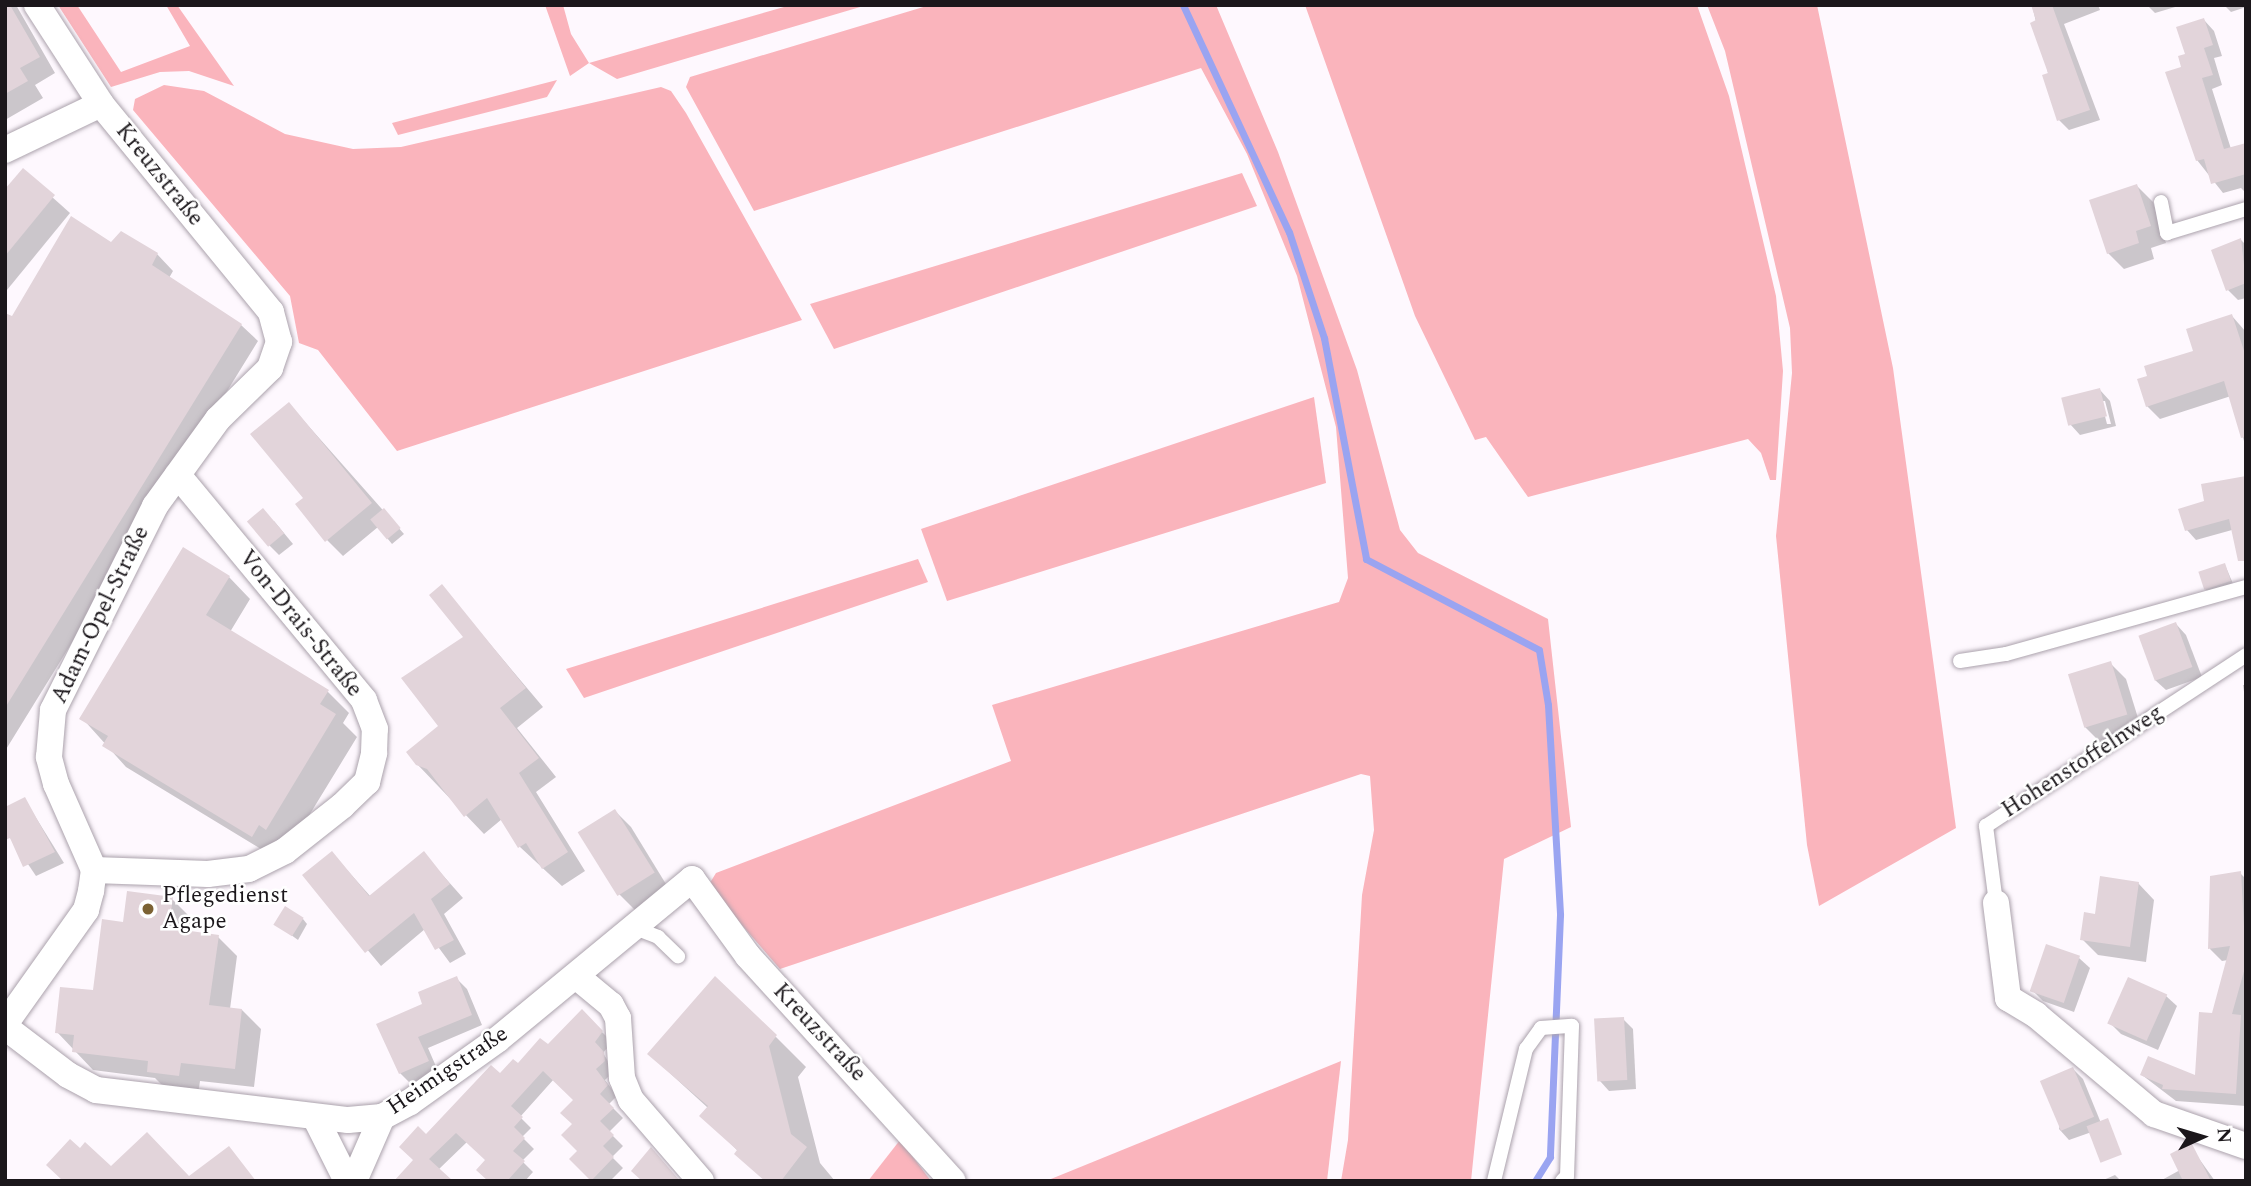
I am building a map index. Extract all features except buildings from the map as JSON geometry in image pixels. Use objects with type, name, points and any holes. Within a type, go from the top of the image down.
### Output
[{"type":"street","name":"Kreuzstraße","points":[[37,5],[101,104],[271,312],[279,342]]},
{"type":"street","points":[[5,150],[101,104]]},
{"type":"street","name":"Adam-Opel-Straße","points":[[94,870],[49,757],[53,710],[155,506],[218,419],[271,368],[279,342]]},
{"type":"street","name":"Von-Drais-Straße","points":[[94,870],[208,874],[249,869],[285,851],[342,806],[367,782],[374,753],[375,729],[364,700],[178,475]]},
{"type":"street","points":[[5,1025],[86,910],[94,870]]},
{"type":"street","name":"Kreuzstraße","points":[[692,879],[748,956],[885,1114],[953,1181]]},
{"type":"street","name":"Heimigstraße","points":[[5,1025],[68,1075],[96,1090],[315,1117],[382,1117],[410,1102],[498,1040],[692,879]]},
{"type":"street","name":"Hohenstoffelnweg","points":[[1996,903],[2008,998],[2036,1015],[2154,1114],[2246,1146]]},
{"type":"street","points":[[576,976],[611,1004],[618,1018],[622,1078],[631,1100],[701,1181]]},
{"type":"street","points":[[315,1117],[347,1181]]},
{"type":"street","points":[[354,1181],[382,1117]]},
{"type":"lane","points":[[2161,202],[2167,233],[2246,209]]},
{"type":"lane","points":[[1960,661],[2006,654],[2246,587]]},
{"type":"lane","name":"Hohenstoffelnweg","points":[[1996,903],[1986,826],[2246,655]]},
{"type":"lane","points":[[635,928],[658,937],[678,956]]},
{"type":"lane","points":[[1494,1181],[1526,1049],[1541,1028],[1572,1026],[1567,1176],[1562,1181]]},
{"type":"shaded area","points":[[58,5],[77,5],[121,72],[190,46],[166,5],[177,5],[234,86],[189,71],[160,72],[111,87]]},
{"type":"shaded area","points":[[545,5],[563,5],[571,34],[589,63],[570,76]]},
{"type":"shaded area","points":[[791,5],[867,5],[617,79],[589,63]]},
{"type":"shaded area","points":[[930,5],[1216,5],[1278,152],[1357,370],[1400,530],[1418,553],[1548,619],[1571,827],[1504,859],[1471,1181],[1341,1181],[1348,1140],[1362,895],[1374,830],[1370,776],[1361,774],[780,969],[708,886],[716,873],[1011,761],[992,705],[1339,602],[1348,578],[1336,427],[1297,276],[1247,154],[1201,68],[754,211],[686,87],[690,77]]},
{"type":"shaded area","points":[[1305,5],[1697,5],[1729,96],[1776,296],[1783,371],[1776,480],[1770,480],[1761,453],[1748,439],[1528,497],[1486,437],[1475,440],[1415,316]]},
{"type":"shaded area","points":[[1707,5],[1817,5],[1893,368],[1956,828],[1819,906],[1807,845],[1776,536],[1792,373],[1790,328],[1725,51]]},
{"type":"shaded area","points":[[557,80],[547,97],[398,135],[392,123]]},
{"type":"shaded area","points":[[164,85],[204,91],[285,134],[353,149],[401,147],[661,87],[671,91],[686,113],[802,320],[397,451],[318,350],[299,343],[290,296],[133,110],[135,99]]},
{"type":"shaded area","points":[[1242,173],[1257,206],[834,349],[810,304]]},
{"type":"shaded area","points":[[1314,397],[1326,483],[947,601],[921,529]]},
{"type":"shaded area","points":[[918,559],[928,582],[584,698],[566,669]]},
{"type":"shaded area","points":[[1341,1061],[1327,1181],[1046,1181]]},
{"type":"shaded area","points":[[900,1140],[931,1181],[868,1181]]},
{"type":"waterway","points":[[1183,5],[1289,232],[1324,338],[1366,559],[1539,650],[1548,705],[1560,915],[1550,1157],[1535,1181]]},
{"type":"place","name":"Pflegedienst Agape","points":[[148,909]]}]
